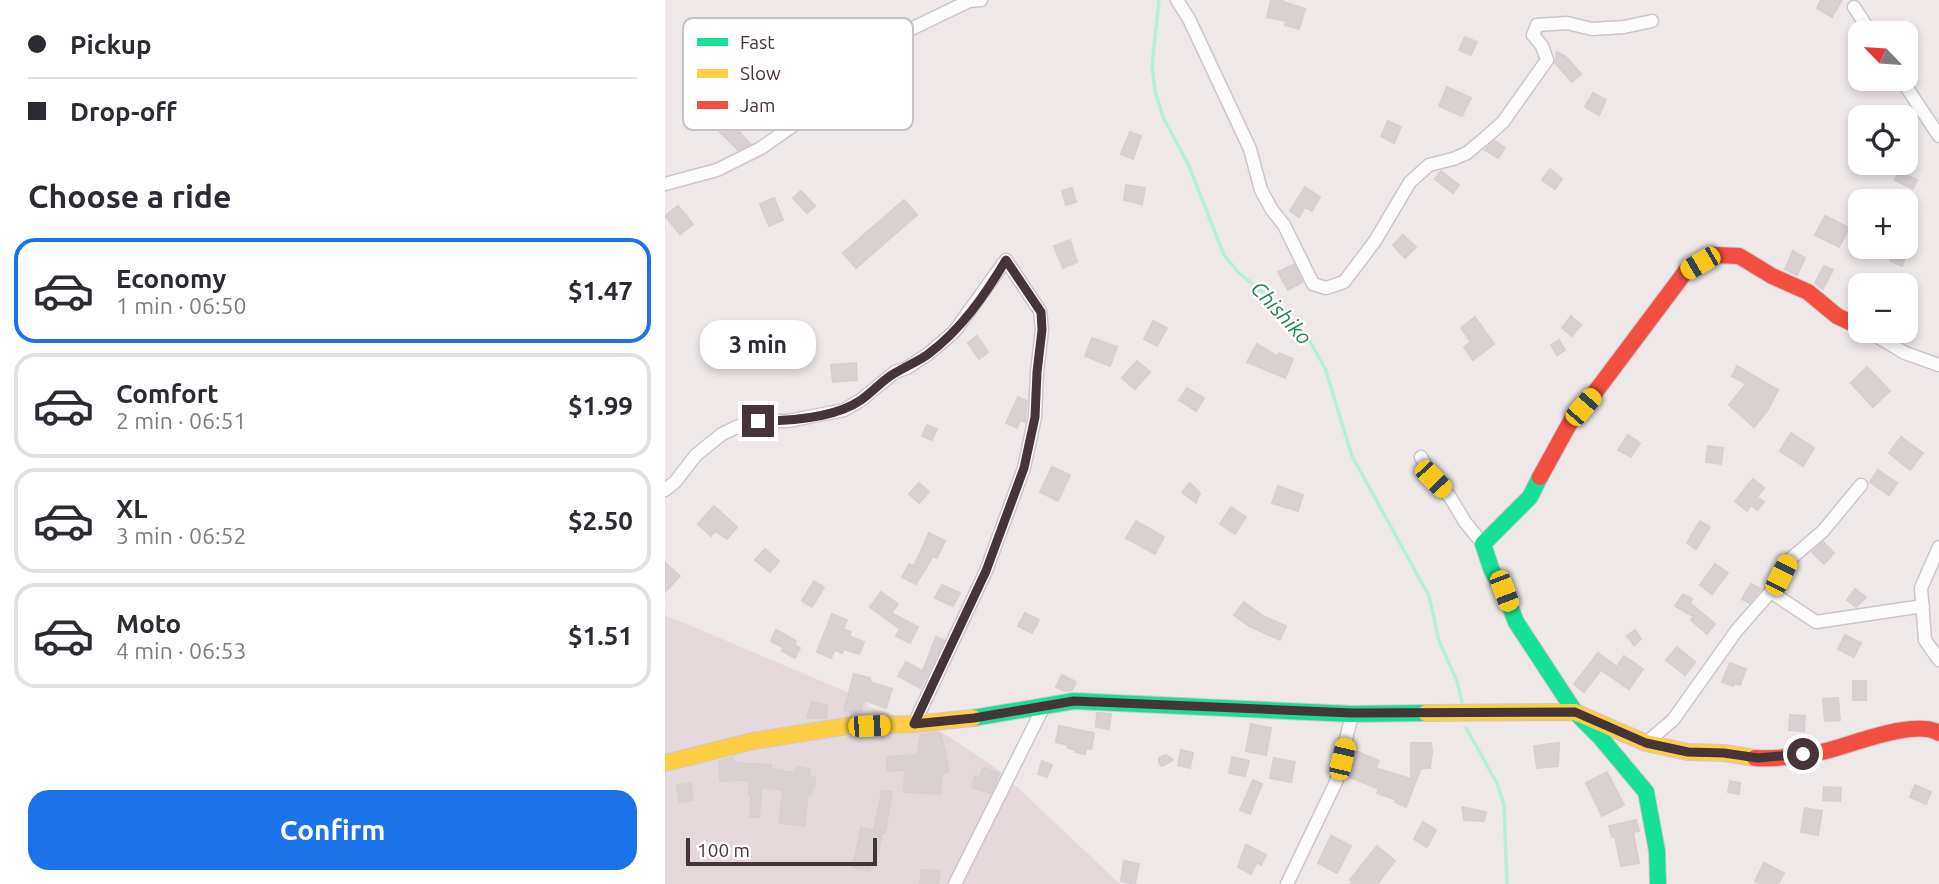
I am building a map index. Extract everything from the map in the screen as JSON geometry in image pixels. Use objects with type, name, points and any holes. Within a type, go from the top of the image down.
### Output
[{"type":"street","points":[[913,28],[969,1],[981,0]]},
{"type":"street","points":[[1177,0],[1189,19],[1250,149],[1261,190],[1284,225],[1313,284],[1326,288],[1344,282],[1375,241],[1410,181],[1429,165],[1467,153],[1503,122],[1547,60],[1534,35],[1537,25],[1567,23],[1592,29],[1624,27],[1652,21]]},
{"type":"street","points":[[1854,7],[1863,21]]},
{"type":"street","points":[[1909,91],[1939,136]]},
{"type":"street","points":[[665,184],[717,170],[761,148],[787,130]]},
{"type":"street","points":[[1483,544],[1530,497],[1572,419],[1686,271],[1695,265],[1714,255],[1739,256],[1772,276],[1808,292],[1837,316],[1848,321]]},
{"type":"street","points":[[665,490],[697,455],[722,435],[739,426],[758,421],[787,421],[844,410],[861,400],[895,372],[908,368],[954,332],[1006,260],[1041,312],[1035,417],[1024,468],[986,571],[914,724]]},
{"type":"street","points":[[1888,343],[1905,353],[1939,365]]},
{"type":"street","points":[[1421,457],[1433,479],[1450,497],[1483,544],[1515,622],[1575,712],[1600,737],[1646,792],[1657,851],[1658,884]]},
{"type":"street","points":[[1646,743],[1672,720],[1737,630],[1771,592],[1787,562],[1823,531],[1861,485]]},
{"type":"street","points":[[1939,547],[1921,588],[1925,640],[1939,660]]},
{"type":"street","points":[[1771,592],[1816,622],[1923,606]]},
{"type":"street","points":[[665,763],[753,741],[847,726],[914,724],[1074,701],[1352,713],[1575,712],[1646,743],[1688,752],[1758,758],[1819,752],[1910,729],[1932,729],[1939,733]]},
{"type":"street","points":[[955,884],[1044,706]]},
{"type":"street","points":[[1287,884],[1336,782],[1352,713]]},
{"type":"shaded area","points":[[665,615],[866,700],[868,707],[937,729],[999,770],[1120,884],[665,884]]},
{"type":"building","points":[[1271,0],[1283,0],[1305,9],[1299,29],[1285,25],[1286,21],[1267,17]]},
{"type":"building","points":[[1821,0],[1842,0],[1832,17],[1817,8]]},
{"type":"building","points":[[1465,37],[1477,42],[1471,55],[1459,50]]},
{"type":"building","points":[[1557,52],[1566,57],[1581,74],[1572,82],[1555,63]]},
{"type":"building","points":[[1447,87],[1471,98],[1462,116],[1439,106]]},
{"type":"building","points":[[1593,93],[1606,100],[1599,115],[1585,107]]},
{"type":"building","points":[[1388,121],[1401,127],[1394,143],[1381,136]]},
{"type":"building","points":[[718,130],[737,130],[750,144],[738,150]]},
{"type":"building","points":[[1130,132],[1141,136],[1133,159],[1121,154]]},
{"type":"building","points":[[1495,141],[1505,148],[1498,158],[1485,150]]},
{"type":"building","points":[[1550,169],[1562,179],[1555,189],[1542,180]]},
{"type":"building","points":[[1441,171],[1459,185],[1453,193],[1435,179]]},
{"type":"building","points":[[1898,175],[1906,175],[1917,180],[1913,189],[1895,180]]},
{"type":"building","points":[[1126,185],[1145,188],[1142,204],[1124,200]]},
{"type":"building","points":[[1305,187],[1320,197],[1312,211],[1305,207],[1299,217],[1290,211]]},
{"type":"building","points":[[1072,188],[1076,202],[1066,205],[1062,191]]},
{"type":"building","points":[[801,191],[815,206],[807,213],[793,198]]},
{"type":"building","points":[[774,198],[783,220],[769,226],[760,204]]},
{"type":"building","points":[[904,200],[917,215],[856,268],[843,253]]},
{"type":"building","points":[[678,206],[693,224],[680,234],[665,216]]},
{"type":"building","points":[[1825,216],[1848,228],[1839,247],[1815,235]]},
{"type":"building","points":[[1403,235],[1416,247],[1405,258],[1393,245]]},
{"type":"building","points":[[1070,240],[1077,262],[1063,268],[1054,246]]},
{"type":"building","points":[[1793,251],[1805,258],[1797,275],[1785,269]]},
{"type":"building","points":[[1891,259],[1905,259],[1902,266],[1890,261]]},
{"type":"building","points":[[1294,264],[1302,282],[1288,290],[1278,272]]},
{"type":"building","points":[[1824,266],[1833,270],[1823,289],[1815,283]]},
{"type":"building","points":[[1571,316],[1581,325],[1572,336],[1562,328]]},
{"type":"building","points":[[1475,317],[1494,344],[1473,360],[1464,347],[1471,342],[1461,328]]},
{"type":"building","points":[[1153,321],[1167,328],[1157,346],[1144,339]]},
{"type":"building","points":[[977,336],[988,352],[979,359],[968,343]]},
{"type":"building","points":[[1092,338],[1117,347],[1110,366],[1085,356]]},
{"type":"building","points":[[1559,340],[1565,350],[1557,355],[1551,345]]},
{"type":"building","points":[[1257,344],[1277,356],[1279,353],[1293,359],[1285,378],[1247,362]]},
{"type":"building","points":[[1137,361],[1150,372],[1135,389],[1122,378]]},
{"type":"building","points":[[856,363],[857,380],[833,382],[831,365]]},
{"type":"building","points":[[1737,366],[1778,390],[1767,411],[1754,427],[1729,405],[1746,384],[1732,376]]},
{"type":"building","points":[[1867,367],[1890,391],[1873,407],[1851,383]]},
{"type":"building","points":[[1187,388],[1204,398],[1196,411],[1179,400]]},
{"type":"building","points":[[1018,397],[1027,401],[1025,422],[1020,420],[1017,428],[1006,423]]},
{"type":"building","points":[[927,425],[937,429],[932,440],[922,436]]},
{"type":"building","points":[[1791,433],[1814,448],[1803,466],[1780,451]]},
{"type":"building","points":[[1628,435],[1640,443],[1631,457],[1618,450]]},
{"type":"building","points":[[1901,437],[1923,453],[1910,470],[1889,453]]},
{"type":"building","points":[[1708,446],[1723,448],[1721,464],[1706,462]]},
{"type":"building","points":[[1052,467],[1070,475],[1058,501],[1040,492]]},
{"type":"building","points":[[1878,470],[1897,483],[1889,495],[1870,482]]},
{"type":"building","points":[[1753,479],[1764,488],[1757,497],[1764,502],[1757,510],[1751,505],[1747,511],[1735,501]]},
{"type":"building","points":[[919,483],[929,492],[919,503],[909,494]]},
{"type":"building","points":[[1190,483],[1200,493],[1196,503],[1182,492]]},
{"type":"building","points":[[1278,486],[1303,495],[1298,511],[1272,503]]},
{"type":"building","points":[[714,506],[737,527],[727,539],[715,531],[711,536],[698,524]]},
{"type":"building","points":[[1231,507],[1246,517],[1235,534],[1220,524]]},
{"type":"building","points":[[1136,521],[1164,537],[1155,554],[1126,538]]},
{"type":"building","points":[[1700,521],[1710,527],[1696,549],[1687,543]]},
{"type":"building","points":[[929,533],[945,541],[937,558],[933,556],[916,584],[902,577],[909,564],[914,566]]},
{"type":"building","points":[[1823,542],[1834,553],[1824,564],[1812,552]]},
{"type":"building","points":[[765,549],[779,561],[770,572],[755,560]]},
{"type":"building","points":[[665,563],[680,576],[665,592]]},
{"type":"building","points":[[1715,564],[1728,573],[1712,594],[1700,585]]},
{"type":"building","points":[[814,581],[824,587],[812,607],[802,601]]},
{"type":"building","points":[[1751,584],[1761,589],[1749,603],[1742,599]]},
{"type":"building","points":[[942,585],[960,593],[953,606],[935,598]]},
{"type":"building","points":[[1855,589],[1866,597],[1856,607],[1847,600]]},
{"type":"building","points":[[881,592],[898,604],[891,613],[918,627],[910,643],[896,636],[900,629],[870,607]]},
{"type":"building","points":[[1683,594],[1692,599],[1690,603],[1715,624],[1707,634],[1691,620],[1694,617],[1675,606]]},
{"type":"building","points":[[1244,602],[1263,616],[1286,626],[1280,640],[1249,626],[1234,615]]},
{"type":"building","points":[[1025,613],[1039,620],[1032,633],[1018,626]]},
{"type":"building","points":[[832,614],[847,620],[843,629],[851,632],[849,636],[864,642],[859,654],[844,649],[842,653],[835,650],[831,658],[817,652]]},
{"type":"building","points":[[776,630],[796,641],[794,645],[800,648],[795,658],[771,641]]},
{"type":"building","points":[[1635,630],[1641,639],[1634,645],[1627,636]]},
{"type":"building","points":[[1845,635],[1861,643],[1854,657],[1838,649]]},
{"type":"building","points":[[936,637],[944,640],[929,672],[923,670]]},
{"type":"building","points":[[1677,647],[1695,662],[1685,675],[1666,660]]},
{"type":"building","points":[[1598,653],[1617,667],[1624,656],[1643,669],[1629,689],[1601,670],[1584,692],[1574,684]]},
{"type":"building","points":[[906,662],[928,674],[920,688],[898,676]]},
{"type":"building","points":[[1730,663],[1746,669],[1740,685],[1735,683],[1733,686],[1722,682]]},
{"type":"building","points":[[854,674],[870,678],[870,682],[892,689],[886,708],[864,700],[859,714],[844,710]]},
{"type":"building","points":[[1062,675],[1076,682],[1072,690],[1064,691],[1056,687]]},
{"type":"building","points":[[1853,681],[1866,681],[1866,700],[1853,700]]},
{"type":"building","points":[[1838,698],[1840,720],[1825,721],[1823,699]]},
{"type":"building","points":[[812,702],[827,705],[826,718],[807,718]]},
{"type":"building","points":[[1097,713],[1111,714],[1109,729],[1096,727]]},
{"type":"building","points":[[1790,715],[1805,716],[1804,731],[1789,730]]},
{"type":"building","points":[[1251,724],[1271,728],[1266,755],[1246,751]]},
{"type":"building","points":[[1059,726],[1094,733],[1091,749],[1086,748],[1085,754],[1075,752],[1076,750],[1068,748],[1068,745],[1056,742]]},
{"type":"building","points":[[941,734],[949,771],[942,773],[940,794],[904,792],[905,770],[887,771],[887,757],[917,755],[921,735]]},
{"type":"building","points":[[1411,743],[1431,743],[1432,752],[1430,768],[1421,768],[1406,807],[1377,793],[1379,789],[1347,776],[1356,751],[1379,761],[1376,768],[1411,779]]},
{"type":"building","points":[[1559,743],[1558,766],[1537,768],[1534,746]]},
{"type":"building","points":[[1181,750],[1193,753],[1190,768],[1178,765]]},
{"type":"building","points":[[1166,755],[1173,760],[1162,766],[1159,758]]},
{"type":"building","points":[[1232,757],[1249,761],[1245,776],[1229,773]]},
{"type":"building","points":[[733,758],[734,763],[771,765],[771,769],[795,773],[797,767],[810,769],[809,776],[815,777],[814,788],[812,787],[811,794],[808,794],[804,826],[779,823],[783,790],[762,787],[759,817],[750,817],[749,780],[720,781],[719,761]]},
{"type":"building","points":[[1274,758],[1295,762],[1291,782],[1270,778]]},
{"type":"building","points":[[1042,761],[1052,765],[1047,777],[1038,774]]},
{"type":"building","points":[[983,768],[999,773],[991,793],[972,787],[975,776],[980,778]]},
{"type":"building","points":[[1607,772],[1624,805],[1602,816],[1586,783]]},
{"type":"building","points":[[1253,780],[1262,784],[1250,814],[1240,810]]},
{"type":"building","points":[[1730,781],[1740,783],[1739,794],[1728,792]]},
{"type":"building","points":[[691,783],[693,800],[679,802],[677,785]]},
{"type":"building","points":[[1915,785],[1931,792],[1926,804],[1910,797]]},
{"type":"building","points":[[1824,787],[1841,788],[1840,801],[1823,800]]},
{"type":"building","points":[[882,791],[892,792],[885,833],[877,832],[882,833],[876,863],[872,862],[870,870],[853,867],[861,828],[874,831]]},
{"type":"building","points":[[1462,807],[1486,812],[1484,821],[1464,820]]},
{"type":"building","points":[[1805,808],[1822,811],[1818,835],[1801,832]]},
{"type":"building","points":[[1636,820],[1639,831],[1633,832],[1639,863],[1621,866],[1615,837],[1612,837],[1609,826]]},
{"type":"building","points":[[1423,822],[1436,830],[1427,847],[1414,839]]},
{"type":"building","points":[[1331,836],[1351,846],[1337,873],[1318,863]]},
{"type":"building","points":[[1246,845],[1266,855],[1261,865],[1257,862],[1251,874],[1238,867]]},
{"type":"building","points":[[1377,846],[1395,861],[1377,884],[1351,884],[1353,881],[1350,880]]},
{"type":"building","points":[[1124,861],[1139,864],[1135,884],[1121,881]]},
{"type":"building","points":[[1764,863],[1784,873],[1778,884],[1761,884],[1755,881]]},
{"type":"building","points":[[922,870],[940,871],[938,884],[920,884]]},
{"type":"waterway","name":"Chishiko","points":[[1159,0],[1152,66],[1155,91],[1163,117],[1189,166],[1224,255],[1239,273],[1265,294],[1308,338],[1325,368],[1352,456],[1429,596],[1439,641],[1457,681],[1462,702]]},
{"type":"waterway","name":"Chishiko","points":[[1466,728],[1497,783],[1504,805],[1507,884]]},
{"type":"traffic: fast","points":[[1540,477],[1530,497],[1483,544],[1492,571],[1504,591],[1516,622],[1575,712],[1600,737],[1646,792],[1657,851],[1658,884]]},
{"type":"traffic: fast","points":[[973,718],[1074,701],[1352,714],[1426,713]]},
{"type":"traffic: slow","points":[[1426,713],[1575,712],[1646,743],[1688,752],[1724,753],[1755,758]]},
{"type":"traffic: slow","points":[[665,763],[753,741],[847,726],[914,724],[973,718]]},
{"type":"traffic: jam","points":[[1540,477],[1572,419],[1686,271],[1714,255],[1739,256],[1772,276],[1808,292],[1837,316],[1848,321]]},
{"type":"traffic: jam","points":[[1755,758],[1821,752],[1898,731],[1928,729],[1939,733]]},
{"type":"route","points":[[758,421],[787,421],[844,410],[861,400],[895,372],[908,368],[954,332],[1006,260],[1041,312],[1035,417],[1024,468],[986,571],[914,724],[974,718],[1074,701],[1352,713],[1575,712],[1646,743],[1688,752],[1758,758],[1803,754]]}]
